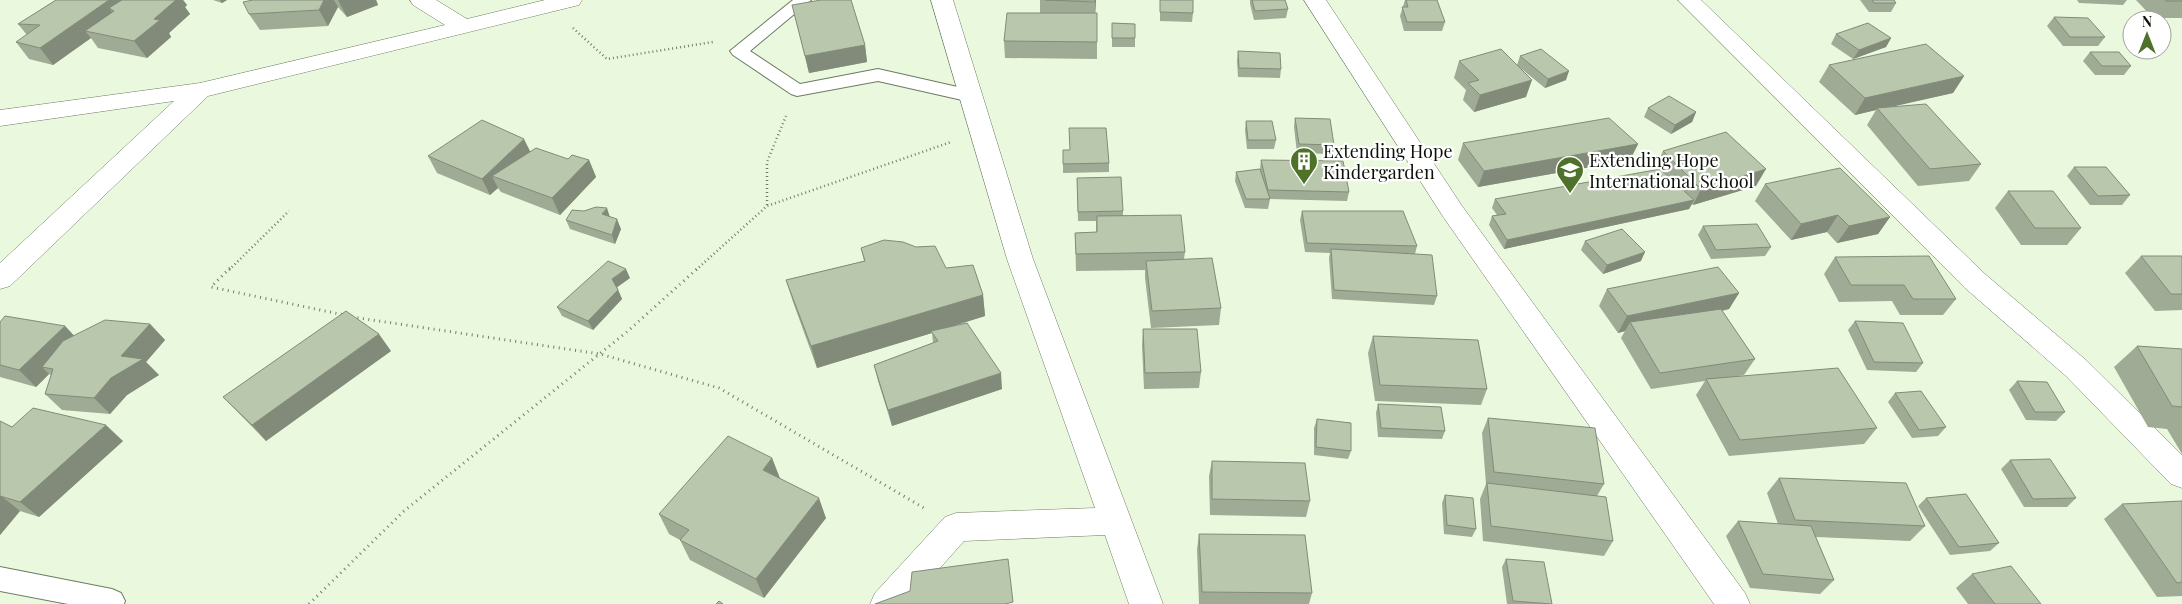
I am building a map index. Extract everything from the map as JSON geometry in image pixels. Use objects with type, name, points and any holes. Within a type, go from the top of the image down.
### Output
[{"type":"street","points":[[421,0],[464,27]]},
{"type":"street","points":[[0,118],[200,90],[571,0]]},
{"type":"street","points":[[942,0],[1020,259],[1146,604]]},
{"type":"street","points":[[1315,0],[1453,212],[1733,604]]},
{"type":"street","points":[[1689,0],[1974,281],[2076,368],[2182,474]]},
{"type":"street","points":[[0,279],[200,90]]},
{"type":"street","points":[[887,604],[956,527],[1116,521]]},
{"type":"lane","points":[[803,0],[739,51],[797,90],[878,75],[971,96]]},
{"type":"lane","points":[[0,579],[112,602]]},
{"type":"path","points":[[548,6],[607,58],[723,40],[739,51]]},
{"type":"path","points":[[767,206],[767,162],[797,90]]},
{"type":"path","points":[[309,604],[404,511],[628,331],[767,206],[982,132]]},
{"type":"path","points":[[290,211],[211,287],[367,320],[600,354],[719,388],[956,527]]},
{"type":"building","points":[[56,0],[109,0],[40,48],[16,42],[40,25],[18,24]]},
{"type":"building","points":[[122,0],[176,0],[154,19],[160,20],[134,41],[85,31],[114,11],[109,8]]},
{"type":"building","points":[[253,0],[324,0],[319,10],[249,14],[243,2]]},
{"type":"building","points":[[821,0],[851,0],[865,45],[805,56],[792,5]]},
{"type":"building","points":[[1045,0],[1095,0],[1095,2]]},
{"type":"building","points":[[1160,0],[1193,0],[1193,13],[1160,12]]},
{"type":"building","points":[[1252,0],[1285,0],[1288,9],[1255,11]]},
{"type":"building","points":[[1406,0],[1437,0],[1445,22],[1407,22],[1402,7],[1408,7]]},
{"type":"building","points":[[1872,0],[1894,0],[1896,3],[1874,3]]},
{"type":"building","points":[[2182,0],[2182,1],[2166,1]]},
{"type":"building","points":[[1007,13],[1097,13],[1097,42],[1004,41]]},
{"type":"building","points":[[2054,17],[2088,18],[2105,37],[2070,37]]},
{"type":"building","points":[[1112,23],[1135,24],[1135,38],[1112,38]]},
{"type":"building","points":[[1868,23],[1891,38],[1859,50],[1836,34]]},
{"type":"building","points":[[1926,44],[1964,76],[1865,98],[1829,65]]},
{"type":"building","points":[[1501,49],[1532,80],[1480,95],[1468,83],[1479,80],[1459,61]]},
{"type":"building","points":[[1541,49],[1569,71],[1548,79],[1520,56]]},
{"type":"building","points":[[1238,51],[1280,53],[1281,69],[1239,68]]},
{"type":"building","points":[[2090,52],[2119,52],[2122,56],[2122,60],[2126,60],[2131,66],[2102,66]]},
{"type":"building","points":[[1669,96],[1696,112],[1675,125],[1648,108]]},
{"type":"building","points":[[1926,104],[1981,164],[1930,169],[1877,108]]},
{"type":"building","points":[[1295,118],[1330,119],[1334,145],[1299,144]]},
{"type":"building","points":[[1609,118],[1638,144],[1484,171],[1463,143]]},
{"type":"building","points":[[482,120],[524,139],[482,179],[428,156]]},
{"type":"building","points":[[1246,121],[1272,121],[1276,140],[1248,140]]},
{"type":"building","points":[[1069,128],[1106,128],[1109,163],[1063,164],[1063,150],[1070,150]]},
{"type":"building","points":[[1726,132],[1766,169],[1701,189],[1663,151]]},
{"type":"building","points":[[536,148],[568,159],[572,155],[589,160],[552,198],[492,176]]},
{"type":"building","name":"Extending Hope Kindergarden","points":[[1261,160],[1343,161],[1349,192],[1268,190]]},
{"type":"building","points":[[2074,167],[2106,167],[2130,195],[2098,196]]},
{"type":"building","points":[[1840,168],[1890,217],[1849,226],[1838,215],[1801,224],[1765,184]]},
{"type":"building","points":[[1260,169],[1270,199],[1246,199],[1236,172]]},
{"type":"building","name":"Extending Hope International School","points":[[1660,169],[1694,200],[1507,240],[1492,216],[1506,214],[1495,199]]},
{"type":"building","points":[[1121,177],[1123,211],[1078,212],[1077,178]]},
{"type":"building","points":[[2008,191],[2053,191],[2081,228],[2035,228]]},
{"type":"building","points":[[596,207],[607,208],[602,214],[617,219],[612,235],[566,220],[572,210],[584,211]]},
{"type":"building","points":[[1302,211],[1403,211],[1417,246],[1307,243]]},
{"type":"building","points":[[1181,215],[1185,252],[1076,254],[1075,233],[1097,232],[1097,216]]},
{"type":"building","points":[[1757,224],[1771,247],[1716,250],[1703,226]]},
{"type":"building","points":[[1622,229],[1645,252],[1607,265],[1585,241]]},
{"type":"building","points":[[884,240],[903,242],[916,247],[935,246],[946,268],[973,265],[983,295],[811,346],[786,280],[865,261],[861,248]]},
{"type":"building","points":[[1331,249],[1432,255],[1437,296],[1334,290]]},
{"type":"building","points":[[1929,256],[1956,299],[1913,299],[1904,285],[1851,285],[1835,257]]},
{"type":"building","points":[[2141,256],[2182,256],[2182,294],[2171,294]]},
{"type":"building","points":[[1212,258],[1221,308],[1152,311],[1146,261]]},
{"type":"building","points":[[608,261],[626,269],[612,279],[618,290],[588,321],[557,307]]},
{"type":"building","points":[[1718,267],[1739,293],[1627,316],[1607,289]]},
{"type":"building","points":[[1721,309],[1755,359],[1660,373],[1630,322]]},
{"type":"building","points":[[346,311],[379,334],[252,425],[223,397]]},
{"type":"building","points":[[5,316],[65,326],[19,370],[0,365],[0,322]]},
{"type":"building","points":[[105,320],[150,324],[121,356],[143,359],[111,378],[94,398],[45,394],[53,369],[42,367],[63,341]]},
{"type":"building","points":[[1855,321],[1903,323],[1923,363],[1874,362]]},
{"type":"building","points":[[967,323],[1001,373],[888,410],[874,365],[938,341],[931,331]]},
{"type":"building","points":[[1143,329],[1197,329],[1201,372],[1145,373]]},
{"type":"building","points":[[1373,336],[1478,340],[1487,389],[1380,385]]},
{"type":"building","points":[[2137,346],[2182,349],[2182,407],[2172,406]]},
{"type":"building","points":[[1838,368],[1877,428],[1740,440],[1706,379]]},
{"type":"building","points":[[2017,381],[2047,382],[2065,412],[2035,412]]},
{"type":"building","points":[[1921,391],[1946,427],[1919,430],[1895,393]]},
{"type":"building","points":[[1378,404],[1441,407],[1445,431],[1381,428]]},
{"type":"building","points":[[33,408],[106,425],[20,502],[0,496],[0,421],[12,427]]},
{"type":"building","points":[[1488,418],[1595,428],[1604,484],[1494,472]]},
{"type":"building","points":[[1317,419],[1351,423],[1351,451],[1316,447]]},
{"type":"building","points":[[728,436],[772,458],[763,470],[819,498],[756,579],[680,540],[689,530],[659,514]]},
{"type":"building","points":[[2050,459],[2076,498],[2033,499],[2010,460]]},
{"type":"building","points":[[1212,461],[1305,463],[1310,501],[1212,499]]},
{"type":"building","points":[[1779,478],[1906,483],[1925,526],[1795,520]]},
{"type":"building","points":[[1487,483],[1606,497],[1613,541],[1491,526]]},
{"type":"building","points":[[1966,494],[1999,543],[1959,547],[1926,498]]},
{"type":"building","points":[[1445,495],[1473,498],[1476,529],[1447,525]]},
{"type":"building","points":[[2182,501],[2182,582],[2177,583],[2122,504]]},
{"type":"building","points":[[1738,521],[1811,526],[1834,580],[1763,574]]},
{"type":"building","points":[[1199,534],[1305,535],[1312,593],[1202,592]]},
{"type":"building","points":[[1008,559],[1013,602],[1005,604],[875,604],[910,591],[912,572]]},
{"type":"building","points":[[1506,559],[1544,562],[1552,604],[1513,601]]},
{"type":"building","points":[[2011,566],[2041,604],[1995,604],[1972,574]]},
{"type":"place","name":"Extending Hope Kindergarden","points":[[1304,185]]},
{"type":"place","name":"Extending Hope International School","points":[[1570,194]]}]
